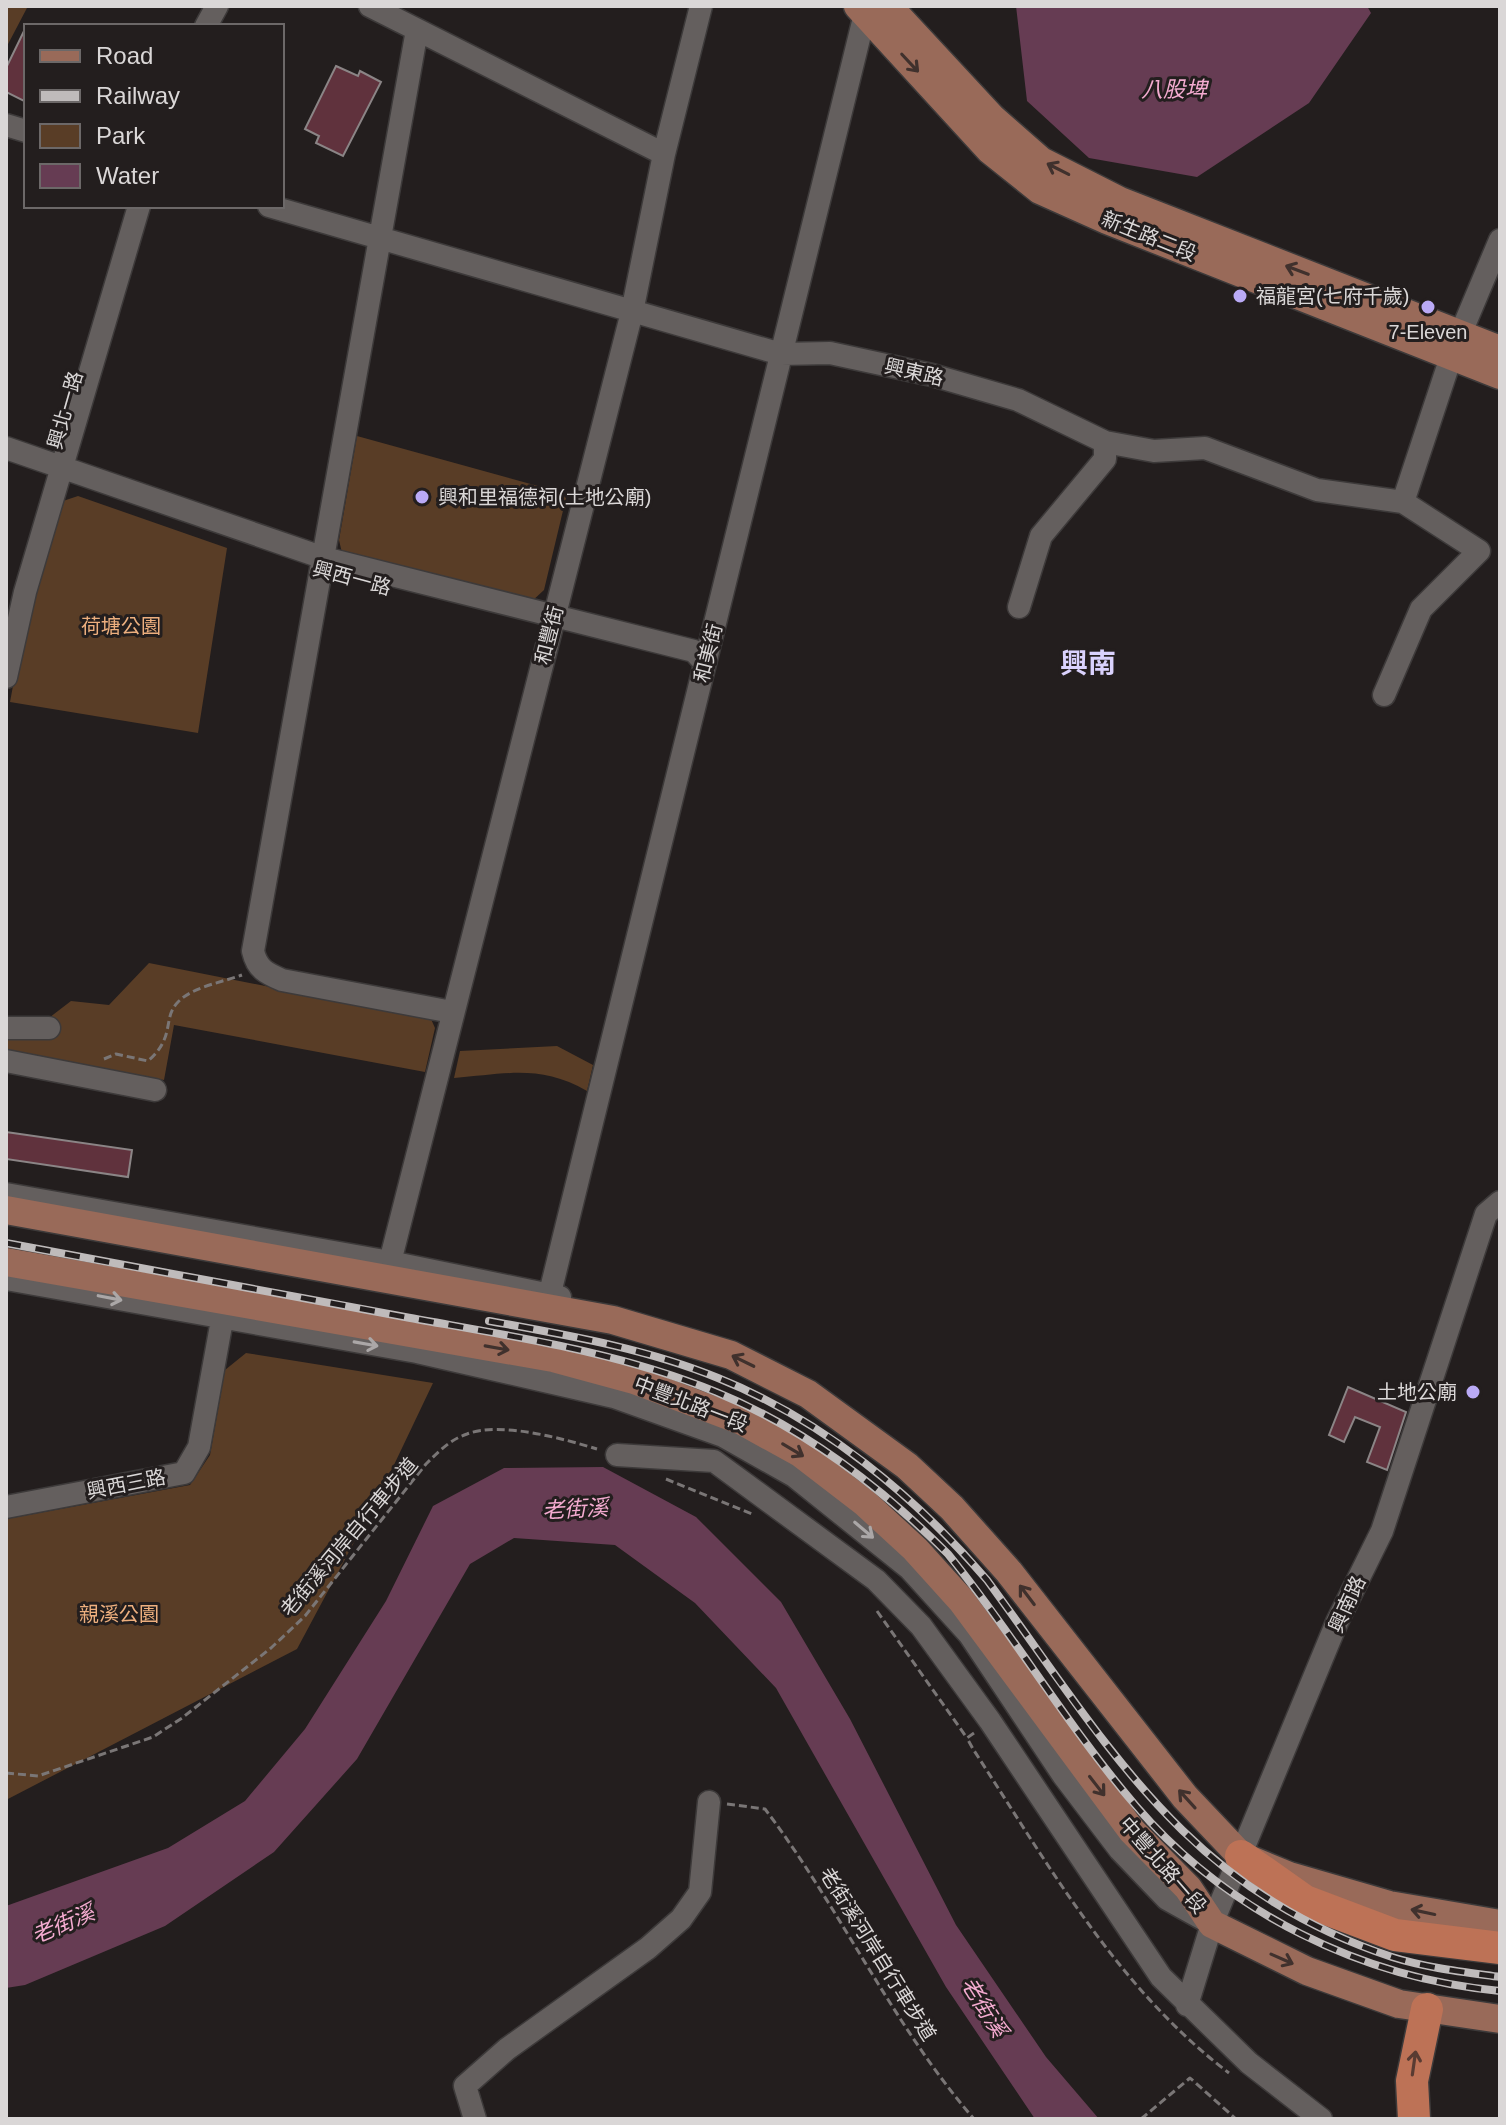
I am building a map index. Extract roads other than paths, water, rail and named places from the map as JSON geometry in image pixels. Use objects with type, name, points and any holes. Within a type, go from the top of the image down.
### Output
[{"type":"highway","points":[[1241,1856],[1305,1901],[1395,1935],[1464,1946],[1500,1948]]},
{"type":"highway","points":[[1414,2119],[1412,2081],[1427,2009]]},
{"type":"main road","name":"新生路二段","points":[[870,9],[1041,161],[1120,201],[1456,344],[1500,375]]},
{"type":"main road","name":"新生路二段","points":[[1456,344],[1500,350]]},
{"type":"main road","points":[[6,1210],[613,1320],[731,1355],[808,1394],[907,1466],[952,1508],[1009,1572],[1137,1739],[1241,1856],[1289,1876],[1389,1905],[1500,1924]]},
{"type":"main road","name":"中豐北路一段","points":[[6,1262],[553,1358],[634,1380],[742,1421],[800,1453],[865,1503],[915,1549],[961,1600],[1132,1831],[1188,1888],[1212,1924],[1307,1971],[1399,2004],[1500,2019]]},
{"type":"street","points":[[207,24],[217,6]]},
{"type":"street","points":[[221,24],[230,6]]},
{"type":"street","points":[[370,6],[664,154]]},
{"type":"street","name":"和豐街","points":[[390,1262],[632,312],[664,154],[701,6]]},
{"type":"street","name":"和美街","points":[[550,1293],[781,354],[870,9]]},
{"type":"street","points":[[417,30],[253,951],[260,968],[282,980],[452,1012]]},
{"type":"street","name":"興北一路","points":[[6,613],[54,472],[123,208]]},
{"type":"street","points":[[6,677],[54,472],[138,208]]},
{"type":"street","name":"興東路","points":[[276,208],[781,354],[830,353],[932,375],[1018,400],[1105,442],[1154,451],[1205,448],[1317,490],[1403,502]]},
{"type":"street","points":[[1384,695],[1421,609],[1479,551],[1403,502],[1456,344],[1500,240]]},
{"type":"street","points":[[1019,607],[1041,536],[1105,459],[1105,442]]},
{"type":"street","points":[[6,448],[54,472]]},
{"type":"street","name":"興西一路","points":[[6,462],[54,472],[323,564],[552,623],[689,665],[705,663]]},
{"type":"street","points":[[6,1028],[49,1028]]},
{"type":"street","points":[[6,1061],[155,1090]]},
{"type":"street","points":[[6,1194],[550,1293],[613,1320]]},
{"type":"street","name":"興南路","points":[[1187,2005],[1212,1924],[1337,1622],[1382,1531],[1486,1214],[1500,1202]]},
{"type":"street","name":"中豐北路一段","points":[[6,1279],[222,1320],[417,1352],[614,1397],[666,1412],[723,1436],[794,1476],[910,1569],[969,1634],[1063,1775],[1120,1850],[1167,1899],[1212,1924]]},
{"type":"street","name":"興西三路","points":[[6,1507],[184,1473],[199,1447],[222,1320]]},
{"type":"street","points":[[617,1455],[714,1461],[876,1580],[921,1626],[990,1721],[1161,1977],[1249,2063],[1321,2119]]},
{"type":"street","points":[[475,2119],[465,2086],[507,2049],[648,1948],[681,1919],[700,1892],[709,1802]]},
{"type":"water","name":"八股埤","points":[[1016,6],[1367,6],[1371,13],[1309,103],[1197,177],[1089,158],[1027,101]]},
{"type":"water","name":"老街溪","points":[[603,1467],[696,1517],[781,1602],[850,1719],[956,1925],[1046,2057],[1099,2119],[1035,2119],[946,1987],[776,1688],[695,1603],[615,1545],[514,1538],[470,1564],[357,1759],[274,1852],[165,1926],[25,1985],[6,1988],[6,1906],[168,1848],[245,1801],[305,1729],[386,1601],[433,1506],[504,1468]]},
{"type":"railway","points":[[6,1243],[602,1355],[716,1392],[780,1423],[840,1461],[896,1505],[948,1554],[1111,1776],[1172,1844],[1212,1878],[1255,1908],[1301,1934],[1348,1955],[1398,1972],[1449,1984],[1500,1991]]},
{"type":"railway","points":[[489,1321],[662,1358],[757,1395],[830,1438],[897,1490],[959,1549],[987,1580],[1114,1754],[1157,1804],[1205,1851],[1258,1892],[1320,1928],[1405,1961],[1500,1977]]},
{"type":"place","name":"福龍宮(七府千歲)","points":[[1240,296]]},
{"type":"place","name":"7-Eleven","points":[[1428,307]]},
{"type":"place","name":"興和里福德祠(土地公廟)","points":[[422,497]]},
{"type":"place","name":"土地公廟","points":[[1473,1392]]},
{"type":"district","name":"興南","points":[[1088,663]]},
{"type":"park label","name":"荷塘公園","points":[[121,626]]},
{"type":"park label","name":"親溪公園","points":[[119,1614]]}]
